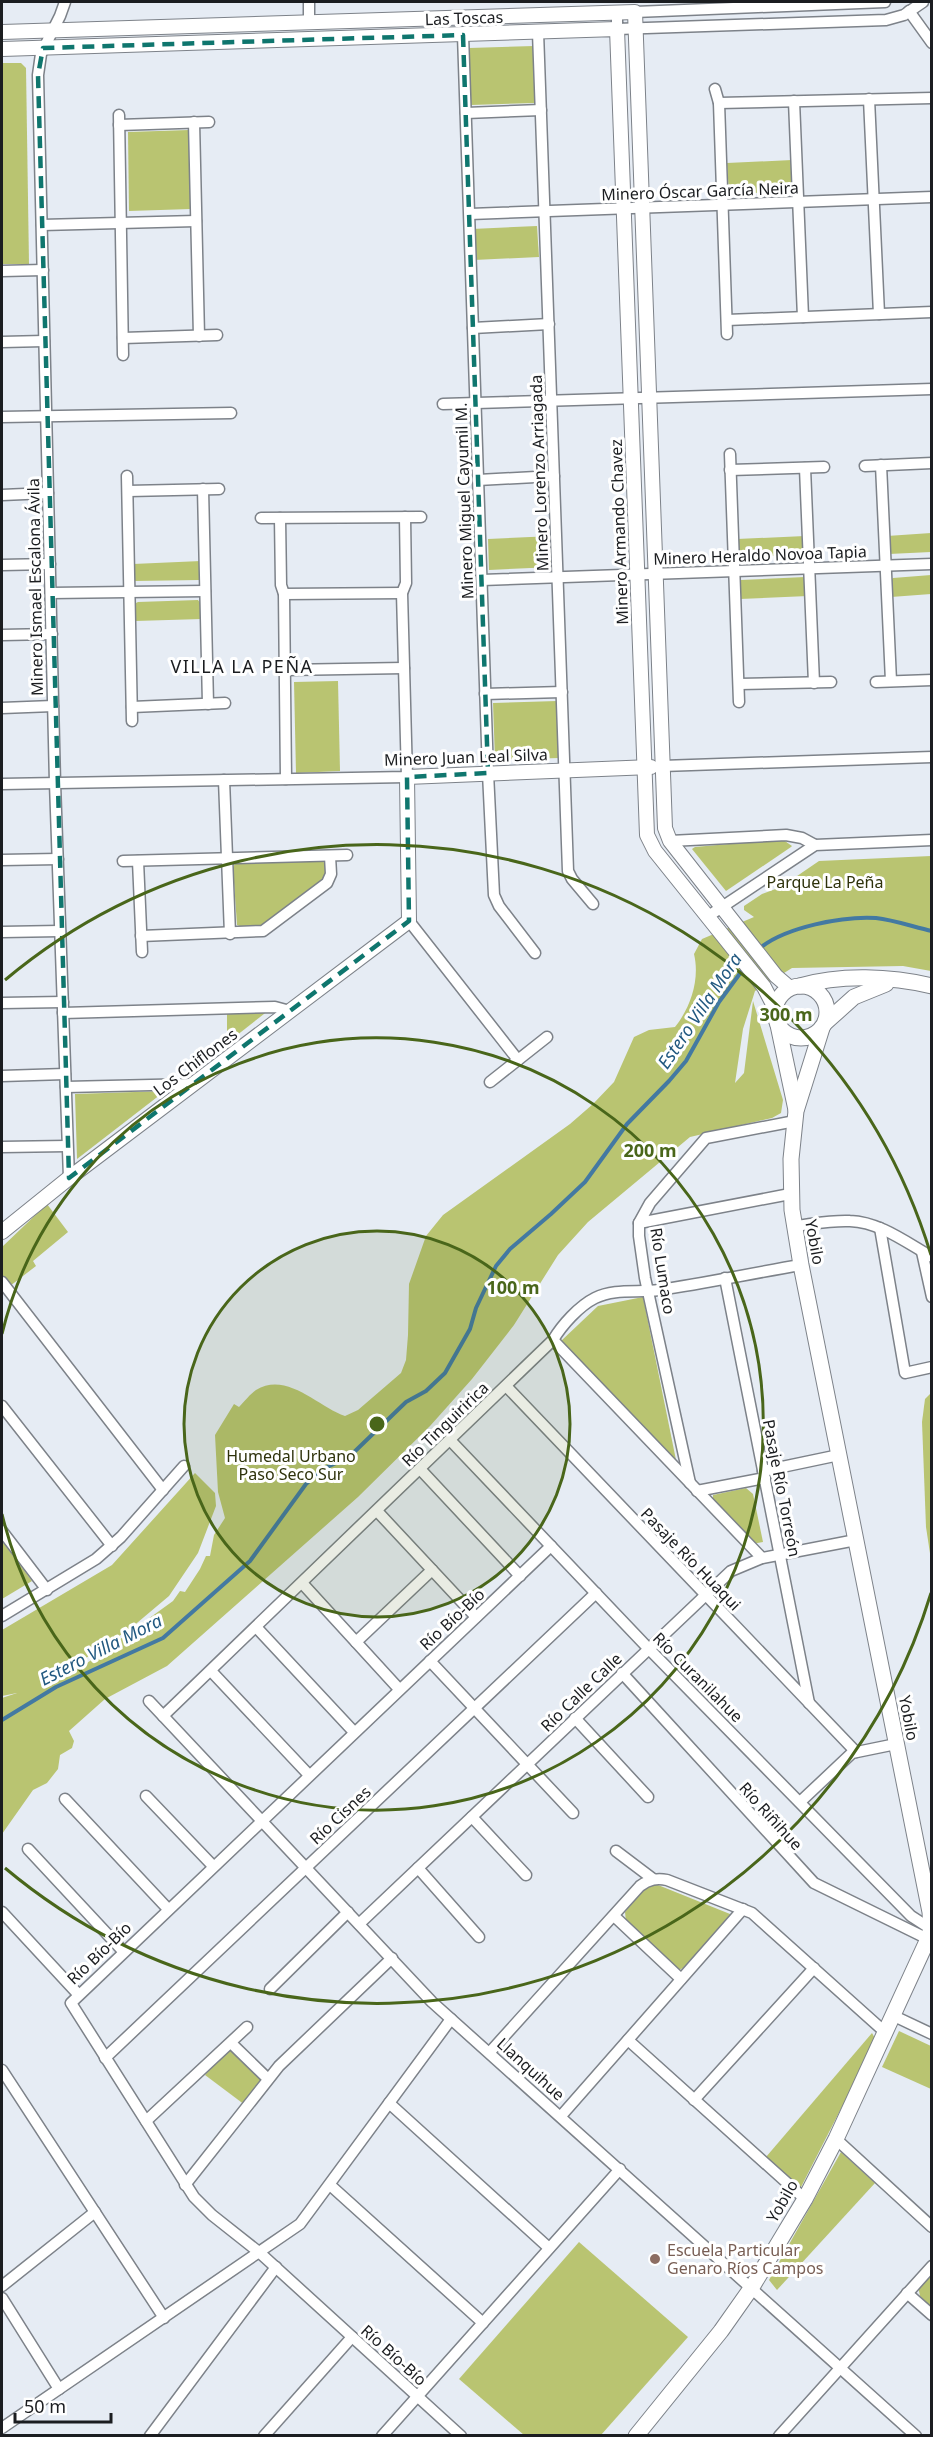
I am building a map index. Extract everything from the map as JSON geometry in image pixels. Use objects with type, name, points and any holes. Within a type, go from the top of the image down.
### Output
[{"type":"main road","points":[[775,1008],[780,996],[795,987],[837,979],[895,981],[932,986]]},
{"type":"main road","points":[[778,1025],[787,1034],[799,1038],[812,1036],[854,997],[866,990],[895,981]]},
{"type":"main road","name":"Yobilo","points":[[636,2436],[701,2357],[752,2287],[805,2199],[886,2033],[930,1934],[930,1912],[794,1226],[790,1194],[796,1116],[827,1010],[823,998],[813,989],[795,987]]},
{"type":"main road","name":"Yobilo","points":[[775,1008],[796,1116]]},
{"type":"street","name":"Minero Ismael Escalona Ávila","points":[[63,2],[38,65],[55,783],[69,1178]]},
{"type":"street","points":[[309,2],[309,22]]},
{"type":"street","name":"Las Toscas","points":[[2,32],[885,2]]},
{"type":"street","name":"Las Toscas","points":[[2,49],[886,20],[898,18],[923,2]]},
{"type":"street","points":[[909,11],[932,43]]},
{"type":"street","name":"Minero Armando Chavez","points":[[617,12],[644,767],[649,840],[764,987],[775,1008]]},
{"type":"street","name":"Minero Armando Chavez","points":[[635,12],[665,828],[670,841],[776,976],[795,987]]},
{"type":"street","name":"Minero Lorenzo Arriagada","points":[[538,32],[568,871],[593,904]]},
{"type":"street","name":"Minero Miguel Cayumil M.","points":[[463,35],[494,895],[499,906],[534,953]]},
{"type":"street","points":[[714,89],[719,103],[727,334]]},
{"type":"street","points":[[719,103],[932,98]]},
{"type":"street","points":[[869,99],[879,314]]},
{"type":"street","points":[[794,101],[803,317]]},
{"type":"street","points":[[466,113],[541,110]]},
{"type":"street","points":[[123,355],[119,120],[209,122]]},
{"type":"street","points":[[194,122],[199,336]]},
{"type":"street","name":"Minero Óscar García Neira","points":[[470,214],[932,197]]},
{"type":"street","points":[[42,225],[196,221]]},
{"type":"street","points":[[2,271],[43,270]]},
{"type":"street","points":[[727,320],[932,312]]},
{"type":"street","points":[[473,328],[549,324]]},
{"type":"street","points":[[123,338],[218,335]]},
{"type":"street","points":[[2,342],[44,341]]},
{"type":"street","points":[[442,404],[932,389]]},
{"type":"street","points":[[2,417],[231,413]]},
{"type":"street","points":[[729,454],[739,702]]},
{"type":"street","points":[[865,466],[932,463]]},
{"type":"street","points":[[881,465],[891,681]]},
{"type":"street","points":[[730,470],[824,467]]},
{"type":"street","points":[[805,468],[814,682]]},
{"type":"street","points":[[127,476],[132,721]]},
{"type":"street","points":[[478,480],[554,477]]},
{"type":"street","points":[[202,489],[208,704]]},
{"type":"street","points":[[128,491],[219,489]]},
{"type":"street","points":[[2,495],[48,493]]},
{"type":"street","points":[[261,518],[421,516]]},
{"type":"street","points":[[405,517],[406,583],[402,593],[409,921],[518,1060]]},
{"type":"street","points":[[280,518],[281,585],[284,594],[286,779]]},
{"type":"street","points":[[2,565],[50,564]]},
{"type":"street","name":"Minero Heraldo Novoa Tapia","points":[[482,580],[932,564]]},
{"type":"street","points":[[51,593],[205,591]]},
{"type":"street","points":[[284,594],[402,593]]},
{"type":"street","points":[[2,635],[52,634]]},
{"type":"street","points":[[285,670],[404,668]]},
{"type":"street","points":[[876,682],[932,680]]},
{"type":"street","points":[[739,684],[831,682]]},
{"type":"street","points":[[485,694],[562,692]]},
{"type":"street","points":[[132,706],[225,703]]},
{"type":"street","points":[[2,708],[53,706]]},
{"type":"street","name":"Minero Juan Leal Silva","points":[[2,784],[407,777],[932,758]]},
{"type":"street","points":[[224,780],[230,934]]},
{"type":"street","points":[[670,841],[786,835],[815,844],[932,840]]},
{"type":"street","points":[[707,917],[815,844]]},
{"type":"street","points":[[123,861],[347,855]]},
{"type":"street","points":[[141,936],[263,931],[330,879],[330,856]]},
{"type":"street","points":[[2,860],[58,859]]},
{"type":"street","points":[[138,861],[142,952]]},
{"type":"street","name":"Los Chiflones","points":[[2,1232],[69,1178],[409,921]]},
{"type":"street","points":[[2,932],[60,931]]},
{"type":"street","points":[[2,1003],[63,1007],[275,1007],[290,1011]]},
{"type":"street","points":[[490,1082],[548,1037]]},
{"type":"street","points":[[2,1076],[65,1074]]},
{"type":"street","points":[[66,1087],[194,1084]]},
{"type":"street","name":"Río Lumaco","points":[[694,1487],[649,1291],[639,1236],[639,1223],[650,1203],[706,1138],[796,1116]]},
{"type":"street","points":[[2,1147],[68,1146]]},
{"type":"street","points":[[639,1223],[790,1194]]},
{"type":"street","points":[[794,1226],[850,1220],[880,1228],[927,1255],[932,1297]]},
{"type":"street","points":[[880,1228],[904,1373],[932,1367]]},
{"type":"street","name":"Río Tinguiririca","points":[[163,1716],[506,1386],[553,1340],[559,1330],[596,1297],[629,1291],[649,1291],[801,1265]]},
{"type":"street","name":"Pasaje Río Torreón","points":[[726,1278],[809,1703]]},
{"type":"street","points":[[2,1282],[163,1490]]},
{"type":"street","points":[[553,1340],[762,1558]]},
{"type":"street","name":"Pasaje Río Huaqui","points":[[506,1386],[856,1752]]},
{"type":"street","points":[[2,1406],[112,1546]]},
{"type":"street","name":"Río Curanilahue","points":[[450,1440],[648,1648],[930,1934]]},
{"type":"street","points":[[694,1487],[764,1474],[839,1455]]},
{"type":"street","points":[[2,1616],[96,1559],[112,1546],[184,1466]]},
{"type":"street","points":[[420,1469],[520,1576]]},
{"type":"street","points":[[377,1510],[476,1617]]},
{"type":"street","points":[[2,1531],[47,1590]]},
{"type":"street","name":"Río Calle Calle","points":[[359,1924],[731,1571],[762,1558],[856,1540]]},
{"type":"street","name":"Río Bío-Bío","points":[[461,2436],[276,2267],[201,2205],[185,2185],[72,2006],[72,2000],[551,1546]]},
{"type":"street","points":[[356,1641],[432,1570]]},
{"type":"street","points":[[302,1583],[399,1689]]},
{"type":"street","name":"Río Cisnes","points":[[105,2058],[596,1593]]},
{"type":"street","points":[[256,1628],[354,1732]]},
{"type":"street","points":[[429,1661],[573,1813]]},
{"type":"street","points":[[211,1671],[309,1775]]},
{"type":"street","name":"Río Riñihue","points":[[622,1673],[814,1883],[930,1934]]},
{"type":"street","name":"Llanquihue","points":[[149,1701],[423,1993],[916,2436]]},
{"type":"street","points":[[575,1718],[648,1797]]},
{"type":"street","points":[[800,1802],[842,1761],[856,1752],[896,1744]]},
{"type":"street","points":[[146,1796],[213,1866]]},
{"type":"street","points":[[66,1799],[168,1909]]},
{"type":"street","points":[[472,1816],[526,1875]]},
{"type":"street","points":[[28,1849],[123,1951]]},
{"type":"street","points":[[616,1851],[652,1880]]},
{"type":"street","points":[[418,1868],[479,1936]]},
{"type":"street","points":[[490,2052],[640,1886],[652,1880],[667,1880],[743,1909],[763,1922],[886,2033]]},
{"type":"street","points":[[561,2116],[743,1909]]},
{"type":"street","points":[[2,1912],[78,1994]]},
{"type":"street","points":[[270,1989],[348,1912]]},
{"type":"street","points":[[614,1916],[681,1979]]},
{"type":"street","points":[[185,2185],[279,2066],[392,1958]]},
{"type":"street","points":[[694,2100],[814,1968]]},
{"type":"street","points":[[894,2016],[932,2034]]},
{"type":"street","points":[[2,2428],[300,2224],[451,2019]]},
{"type":"street","points":[[146,2121],[248,2027]]},
{"type":"street","points":[[628,2040],[805,2199]]},
{"type":"street","points":[[231,2043],[268,2079]]},
{"type":"street","points":[[2,2070],[164,2318]]},
{"type":"street","points":[[389,2103],[549,2248]]},
{"type":"street","points":[[836,2139],[932,2227]]},
{"type":"street","points":[[382,2436],[620,2169]]},
{"type":"street","points":[[330,2185],[483,2323]]},
{"type":"street","points":[[2,2286],[95,2212]]},
{"type":"street","points":[[779,2436],[932,2266]]},
{"type":"street","points":[[150,2436],[276,2267]]},
{"type":"street","points":[[907,2293],[932,2315]]},
{"type":"street","points":[[2,2298],[59,2389]]},
{"type":"street","points":[[264,2436],[352,2337]]},
{"type":"highlighted area","points":[[463,35],[488,773],[407,777],[409,921],[69,1178],[38,75],[43,48]]},
{"type":"green space","points":[[534,46],[535,103],[471,105],[469,48]]},
{"type":"green space","points":[[2,63],[21,63],[26,68],[29,264],[2,264]]},
{"type":"green space","points":[[189,130],[191,209],[129,211],[128,132]]},
{"type":"green space","points":[[792,160],[794,191],[729,194],[727,163]]},
{"type":"green space","points":[[537,226],[539,257],[474,260],[472,229]]},
{"type":"green space","points":[[931,533],[931,552],[889,554],[887,536]]},
{"type":"green space","points":[[553,536],[554,567],[489,570],[488,539]]},
{"type":"green space","points":[[805,536],[803,555],[738,557],[737,539]]},
{"type":"green space","points":[[201,561],[202,578],[199,580],[134,581],[133,564]]},
{"type":"green space","points":[[931,575],[931,594],[891,597],[893,578]]},
{"type":"green space","points":[[805,577],[808,596],[740,599],[739,582],[741,580]]},
{"type":"green space","points":[[198,600],[201,604],[202,619],[135,621],[134,604],[138,602]]},
{"type":"green space","points":[[338,681],[340,771],[296,773],[294,682]]},
{"type":"green space","points":[[557,701],[559,758],[495,760],[493,703]]},
{"type":"green space","points":[[782,839],[792,846],[726,891],[692,849],[695,847]]},
{"type":"green space","name":"Humedal Urbano Paso Seco Sur","points":[[931,856],[931,971],[903,966],[792,968],[755,991],[743,1029],[735,1083],[744,1073],[753,1001],[783,1100],[781,1113],[772,1118],[690,1137],[588,1222],[558,1255],[514,1325],[472,1379],[430,1426],[358,1497],[167,1666],[105,1699],[69,1731],[74,1741],[72,1748],[60,1755],[58,1769],[47,1783],[33,1790],[2,1834],[2,1698],[17,1693],[2,1696],[2,1630],[112,1565],[195,1473],[215,1493],[216,1506],[198,1553],[169,1596],[131,1628],[56,1678],[76,1671],[173,1601],[180,1591],[185,1592],[206,1556],[210,1556],[214,1535],[225,1518],[218,1492],[215,1435],[234,1404],[239,1407],[256,1390],[268,1385],[279,1385],[302,1392],[345,1416],[358,1410],[401,1373],[406,1360],[409,1284],[426,1236],[443,1215],[570,1124],[593,1104],[614,1082],[634,1037],[649,1030],[675,1027],[690,1002],[696,973],[694,954],[702,939],[754,917],[744,910],[744,906],[762,894],[781,887],[819,861]]},
{"type":"green space","points":[[321,860],[327,865],[326,877],[264,926],[242,927],[237,925],[233,868],[235,863]]},
{"type":"green space","points":[[269,1010],[227,1043],[227,1012]]},
{"type":"green space","points":[[165,1091],[77,1159],[75,1094]]},
{"type":"green space","points":[[47,1204],[68,1232],[33,1261],[36,1266],[10,1286],[2,1275],[2,1247]]},
{"type":"green space","points":[[643,1297],[676,1460],[561,1341],[598,1306]]},
{"type":"green space","points":[[931,1393],[931,1560],[926,1527],[922,1422],[925,1399]]},
{"type":"green space","points":[[746,1488],[753,1494],[763,1542],[752,1544],[713,1504],[713,1495]]},
{"type":"green space","points":[[2,1541],[32,1581],[2,1599]]},
{"type":"green space","points":[[651,1885],[658,1885],[730,1914],[730,1918],[679,1970],[626,1922],[625,1912],[642,1891]]},
{"type":"green space","points":[[899,2031],[931,2046],[931,2089],[882,2067]]},
{"type":"green space","points":[[872,2033],[876,2040],[800,2189],[766,2157]]},
{"type":"green space","points":[[228,2049],[235,2051],[263,2080],[245,2105],[205,2075]]},
{"type":"green space","points":[[841,2152],[875,2183],[777,2290],[769,2280]]},
{"type":"green space","points":[[579,2242],[688,2337],[601,2435],[524,2435],[459,2379]]},
{"type":"green space","points":[[931,2272],[931,2307],[920,2296],[918,2286]]},
{"type":"waterway","name":"Estero Villa Mora","points":[[760,948],[784,934],[799,929],[848,919],[876,918],[932,931]]},
{"type":"waterway","name":"Estero Villa Mora","points":[[2,1720],[56,1687],[163,1638],[250,1561],[306,1484],[323,1469],[349,1457],[406,1402],[426,1391],[445,1373],[470,1329],[476,1308],[496,1266],[510,1249],[585,1182],[627,1124],[686,1061],[719,1002],[744,968]]},
{"type":"place","name":"Escuela Particular Genaro Ríos Campos","points":[[655,2259]]},
{"type":"district","name":"VILLA LA PEÑA","points":[[242,667]]},
{"type":"park label","name":"Parque La Peña","points":[[825,882]]}]
